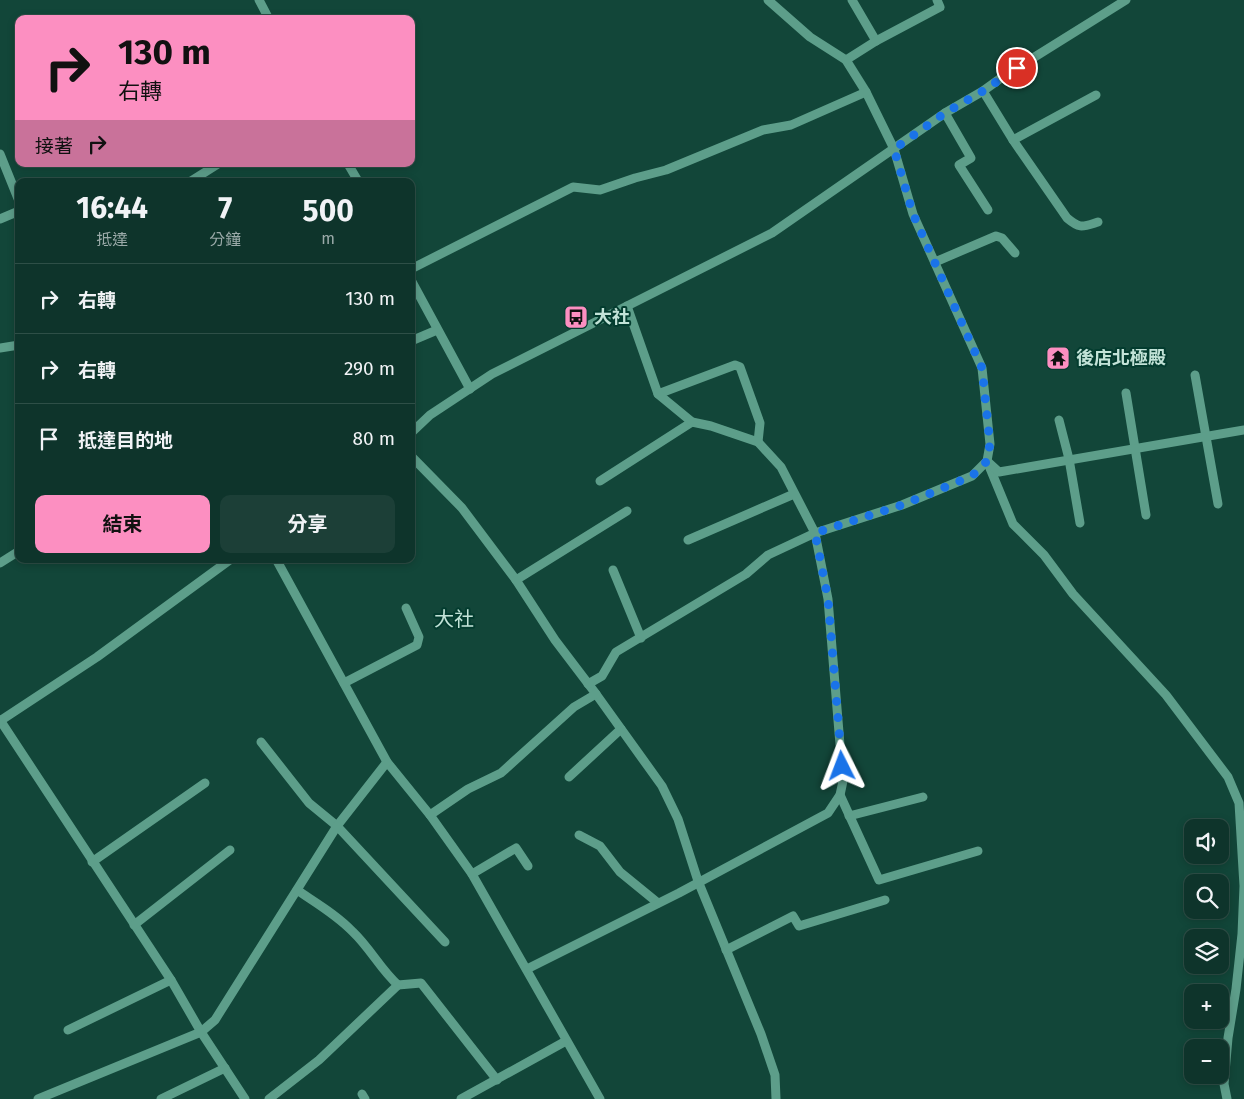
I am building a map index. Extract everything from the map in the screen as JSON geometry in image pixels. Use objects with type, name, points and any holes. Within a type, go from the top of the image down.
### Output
[{"type":"street","points":[[259,0],[267,15]]},
{"type":"street","points":[[768,0],[810,37],[846,60],[866,92],[894,149],[913,214],[982,368],[990,444],[987,461],[1013,524],[1044,555],[1073,594],[1166,696],[1228,777],[1239,803],[1243,848],[1243,895],[1236,989],[1228,1038],[1224,1084],[1227,1099]]},
{"type":"street","points":[[852,0],[876,41]]},
{"type":"street","points":[[846,60],[876,41],[940,7],[937,0]]},
{"type":"street","points":[[415,429],[430,415],[492,374],[772,234],[945,113],[1126,0]]},
{"type":"street","points":[[983,91],[1012,140],[1067,218],[1077,226],[1083,227],[1098,222]]},
{"type":"street","points":[[415,267],[573,187],[600,190],[666,170],[763,130],[791,126],[866,92]]},
{"type":"street","points":[[1012,140],[1096,95]]},
{"type":"street","points":[[945,113],[971,158],[959,165],[988,210]]},
{"type":"street","points":[[0,154],[15,191]]},
{"type":"street","points":[[196,178],[213,167]]},
{"type":"street","points":[[350,167],[356,178]]},
{"type":"street","points":[[0,220],[15,213]]},
{"type":"street","points":[[935,262],[996,236],[1002,238],[1015,253]]},
{"type":"street","points":[[415,288],[470,389]]},
{"type":"street","points":[[527,969],[658,904],[828,813],[840,795],[843,781],[828,599],[815,533],[781,467],[758,442],[692,422],[658,394],[627,306]]},
{"type":"street","points":[[415,339],[437,330]]},
{"type":"street","points":[[0,348],[15,346]]},
{"type":"street","points":[[658,394],[735,365],[740,367],[760,423],[758,442]]},
{"type":"street","points":[[1195,375],[1218,504]]},
{"type":"street","points":[[1126,393],[1146,515]]},
{"type":"street","points":[[1059,420],[1069,459],[1080,523]]},
{"type":"street","points":[[600,481],[692,422]]},
{"type":"street","points":[[987,461],[999,472],[1244,430]]},
{"type":"street","points":[[415,460],[462,508],[516,580],[554,640],[596,694],[662,786],[678,819],[698,881],[761,1034],[775,1075],[776,1099]]},
{"type":"street","points":[[588,684],[602,676],[616,652],[746,574],[768,555],[815,533],[911,502],[972,476],[987,461]]},
{"type":"street","points":[[688,540],[794,494]]},
{"type":"street","points":[[516,580],[627,511]]},
{"type":"street","points":[[0,563],[15,554]]},
{"type":"street","points":[[216,563],[219,567]]},
{"type":"street","points":[[225,563],[97,657],[0,721],[171,980],[201,1032],[245,1099]]},
{"type":"street","points":[[278,563],[387,762],[430,815],[472,874],[600,1099]]},
{"type":"street","points":[[613,570],[641,638]]},
{"type":"street","points":[[344,682],[417,645],[418,637],[406,608]]},
{"type":"street","points":[[430,815],[468,789],[501,773],[574,707],[596,694]]},
{"type":"street","points":[[568,777],[621,730]]},
{"type":"street","points":[[262,742],[309,803],[338,826],[445,942]]},
{"type":"street","points":[[38,1099],[201,1032],[215,1020],[338,826],[387,762]]},
{"type":"street","points":[[92,862],[205,783]]},
{"type":"street","points":[[840,795],[879,880],[978,851]]},
{"type":"street","points":[[849,816],[923,798]]},
{"type":"street","points":[[579,835],[600,846],[620,872],[658,904]]},
{"type":"street","points":[[472,874],[516,848],[528,866]]},
{"type":"street","points":[[134,925],[230,850]]},
{"type":"street","points":[[297,890],[354,932],[389,977],[398,985]]},
{"type":"street","points":[[726,950],[793,916],[799,926],[884,900]]},
{"type":"street","points":[[68,1030],[171,980]]},
{"type":"street","points":[[269,1099],[319,1060],[398,985],[420,983],[497,1080]]},
{"type":"street","points":[[461,1099],[566,1041]]},
{"type":"street","points":[[161,1099],[224,1068]]},
{"type":"place","name":"大社","points":[[576,317]]},
{"type":"place","name":"後店北極殿","points":[[1058,358]]},
{"type":"district","name":"大社","points":[[454,619]]},
{"type":"route","points":[[842,766],[828,599],[815,533],[902,505],[972,476],[987,461],[990,444],[982,368],[913,214],[894,149],[945,113],[1017,68]]}]
